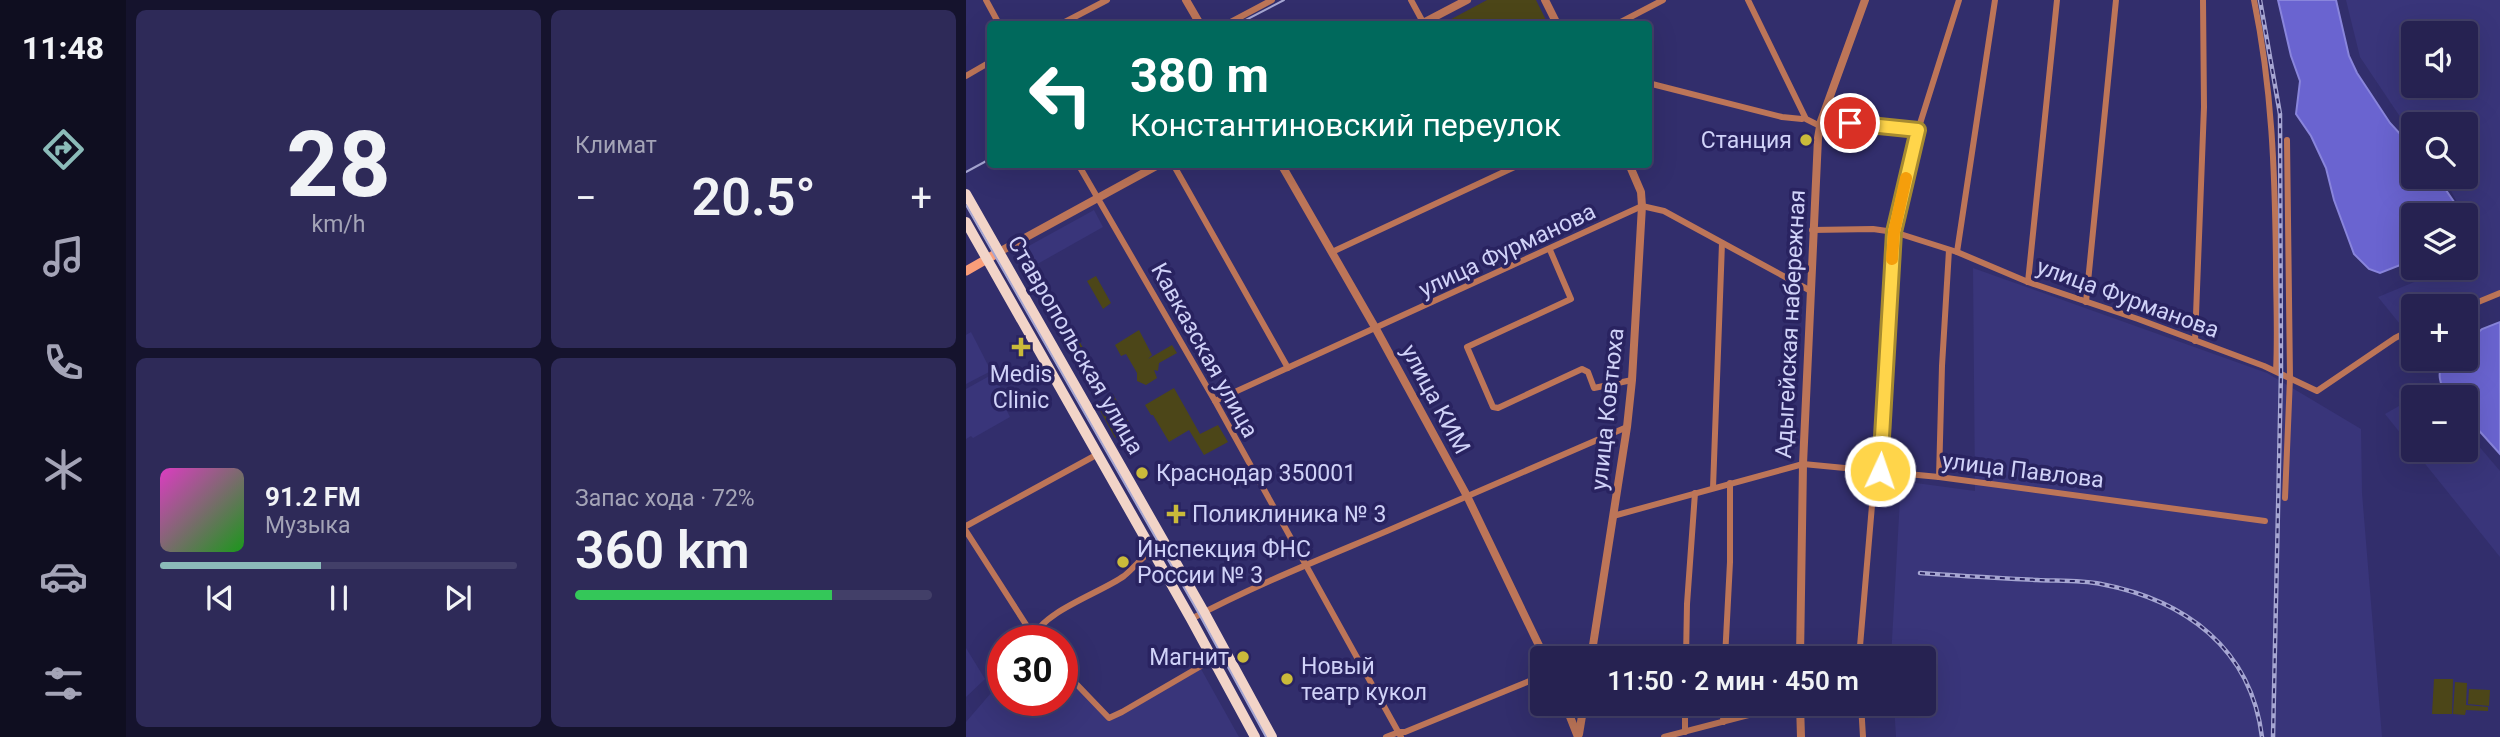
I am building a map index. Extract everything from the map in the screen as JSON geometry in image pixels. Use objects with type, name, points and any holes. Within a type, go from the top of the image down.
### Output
[{"type":"main road","name":"Ставропольская улица","points":[[966,194],[1204,612],[1272,737]]},
{"type":"main road","name":"Ставропольская улица","points":[[966,222],[1255,737]]},
{"type":"main road","points":[[966,271],[999,252]]},
{"type":"street","points":[[986,0],[997,21]]},
{"type":"street","points":[[1067,21],[1107,0]]},
{"type":"street","points":[[1186,0],[1198,21]]},
{"type":"street","points":[[1233,21],[1272,0]]},
{"type":"street","points":[[1411,0],[1421,21]]},
{"type":"street","points":[[1428,21],[1467,0]]},
{"type":"street","points":[[1545,0],[1556,21]]},
{"type":"street","points":[[1623,21],[1663,0]]},
{"type":"street","points":[[1748,0],[1806,119],[1821,123],[1918,130]]},
{"type":"street","name":"Адыгейская набережная","points":[[1800,646],[1809,290],[1821,123],[1865,0]]},
{"type":"street","points":[[1859,646],[1877,470],[1894,232],[1918,130],[1959,0]]},
{"type":"street","points":[[1957,252],[1994,0]]},
{"type":"street","points":[[2028,282],[2057,0]]},
{"type":"street","points":[[2085,302],[2116,0]]},
{"type":"street","points":[[2195,341],[2204,107],[2203,0]]},
{"type":"street","points":[[2254,0],[2262,39],[2273,130],[2276,371]]},
{"type":"street","points":[[966,76],[987,64]]},
{"type":"street","points":[[1652,84],[1782,117],[1802,119]]},
{"type":"street","points":[[2285,498],[2290,378],[2287,140]]},
{"type":"street","name":"Кавказская улица","points":[[1080,168],[1215,401],[1400,734]]},
{"type":"street","points":[[999,252],[1153,168]]},
{"type":"street","points":[[1175,168],[1288,368]]},
{"type":"street","name":"улица КИМ","points":[[1283,168],[1376,329],[1467,496],[1539,646]]},
{"type":"street","points":[[1332,251],[1512,168]]},
{"type":"street","name":"улица Ковтюха","points":[[1593,646],[1632,380],[1642,206],[1641,191],[1631,168]]},
{"type":"street","points":[[1642,206],[1664,211],[1809,290]]},
{"type":"street","name":"улица Фурманова","points":[[1215,401],[1642,206]]},
{"type":"street","name":"улица Фурманова","points":[[1812,230],[1873,229],[1894,232],[1957,252],[2028,282],[2276,371],[2316,391],[2401,335]]},
{"type":"street","points":[[1713,488],[1722,243]]},
{"type":"street","points":[[1550,250],[1571,299],[1467,347],[1493,407],[1498,408],[1582,369],[1588,372],[1594,388],[1632,380]]},
{"type":"street","points":[[1939,477],[1949,250]]},
{"type":"street","points":[[2478,302],[2500,293]]},
{"type":"street","points":[[1191,619],[1230,597],[1627,427]]},
{"type":"street","points":[[1026,625],[966,528],[1098,454]]},
{"type":"street","name":"улица Павлова","points":[[1613,516],[1803,464],[1939,477],[2265,522]]},
{"type":"street","points":[[1726,646],[1730,562],[1730,483]]},
{"type":"street","points":[[1686,646],[1695,493]]},
{"type":"street","points":[[1043,625],[1124,575],[1152,550]]},
{"type":"street","points":[[1078,686],[1109,718],[1213,659]]},
{"type":"street","points":[[1386,737],[1400,734],[1530,681]]},
{"type":"street","points":[[1570,716],[1578,737]]},
{"type":"street","points":[[1578,737],[1582,716]]},
{"type":"street","points":[[1685,716],[1685,732]]},
{"type":"street","points":[[1723,716],[1723,722]]},
{"type":"street","points":[[1664,737],[1749,716]]},
{"type":"street","points":[[1800,716],[1801,737]]},
{"type":"street","points":[[1862,716],[1863,737]]},
{"type":"shaded area","points":[[1487,0],[1536,0],[1546,21],[1448,21]]},
{"type":"shaded area","points":[[2278,0],[2336,0],[2349,56],[2357,73],[2401,135],[2401,189],[2445,189],[2455,203],[2401,203],[2401,265],[2380,273],[2369,269],[2354,254],[2334,200],[2326,168],[2311,136],[2296,114],[2300,81],[2291,56]]},
{"type":"shaded area","points":[[2346,0],[2500,0],[2500,290],[2478,299],[2478,294],[2401,294],[2401,325],[2378,297],[2419,280],[2478,280],[2478,203],[2457,203],[2450,189],[2478,189],[2478,112],[2401,112],[2401,118],[2360,57]]},
{"type":"shaded area","points":[[1094,210],[1103,227],[1025,271],[1016,253]]},
{"type":"shaded area","points":[[1973,268],[2267,373],[2361,429],[2362,493],[2382,737],[1896,737],[1895,716],[1936,716],[1936,646],[1892,646],[1901,481],[1975,491]]},
{"type":"shaded area","points":[[1096,276],[1111,303],[1103,309],[1087,281]]},
{"type":"shaded area","points":[[2500,322],[2500,454],[2478,429],[2478,385],[2441,383],[2440,371],[2478,371],[2478,332]]},
{"type":"shaded area","points":[[1139,330],[1152,355],[1148,359],[1172,345],[1177,353],[1159,363],[1158,371],[1154,370],[1157,378],[1146,385],[1137,381],[1137,373],[1126,354],[1121,356],[1115,345]]},
{"type":"shaded area","points":[[971,332],[991,371],[966,384],[966,335]]},
{"type":"shaded area","points":[[1078,339],[1094,367],[1082,373],[1067,346]]},
{"type":"shaded area","points":[[993,374],[1011,406],[1006,409],[1010,417],[973,438],[971,436],[966,439],[966,389]]},
{"type":"shaded area","points":[[1174,388],[1200,434],[1218,425],[1228,442],[1204,455],[1189,430],[1169,442],[1145,405]]},
{"type":"shaded area","points":[[1113,394],[1132,428],[1115,438],[1096,403],[1100,401],[1103,407],[1112,402],[1109,396]]},
{"type":"shaded area","points":[[2401,405],[2401,434],[2385,414]]},
{"type":"shaded area","points":[[2478,445],[2500,471],[2500,557],[2424,462],[2478,462]]},
{"type":"shaded area","points":[[966,648],[985,679],[966,697]]},
{"type":"shaded area","points":[[1201,669],[1239,737],[966,737],[966,722],[987,698],[987,716],[1078,716],[1078,687],[1110,721]]},
{"type":"shaded area","points":[[2434,679],[2453,679],[2452,714],[2432,714]]},
{"type":"shaded area","points":[[2455,682],[2467,683],[2466,705],[2488,707],[2488,711],[2466,710],[2465,715],[2453,714]]},
{"type":"shaded area","points":[[2469,689],[2490,690],[2489,706],[2468,704]]},
{"type":"tram line","points":[[1244,21],[1284,0]]},
{"type":"tram line","points":[[966,172],[987,161]]},
{"type":"tram line","points":[[966,205],[1266,737]]},
{"type":"railway","points":[[2260,0],[2280,114],[2281,373],[2273,737]]},
{"type":"railway","points":[[1920,573],[2077,581],[2132,592],[2160,602],[2209,633],[2228,654],[2244,678],[2255,706],[2262,737]]},
{"type":"slow traffic","points":[[1892,259],[1894,232],[1906,178]]},
{"type":"place","name":"Станция","points":[[1806,140]]},
{"type":"place","name":"Medis Clinic","points":[[1021,347]]},
{"type":"place","name":"Краснодар 350001","points":[[1142,473]]},
{"type":"place","name":"Поликлиника № 3","points":[[1176,514]]},
{"type":"place","name":"Инспекция ФНС России № 3","points":[[1123,562]]},
{"type":"place","name":"Магнит","points":[[1243,657]]},
{"type":"place","name":"Новый театр кукол","points":[[1287,679]]},
{"type":"route","points":[[1850,123],[1918,130],[1894,232],[1880,471]]}]
